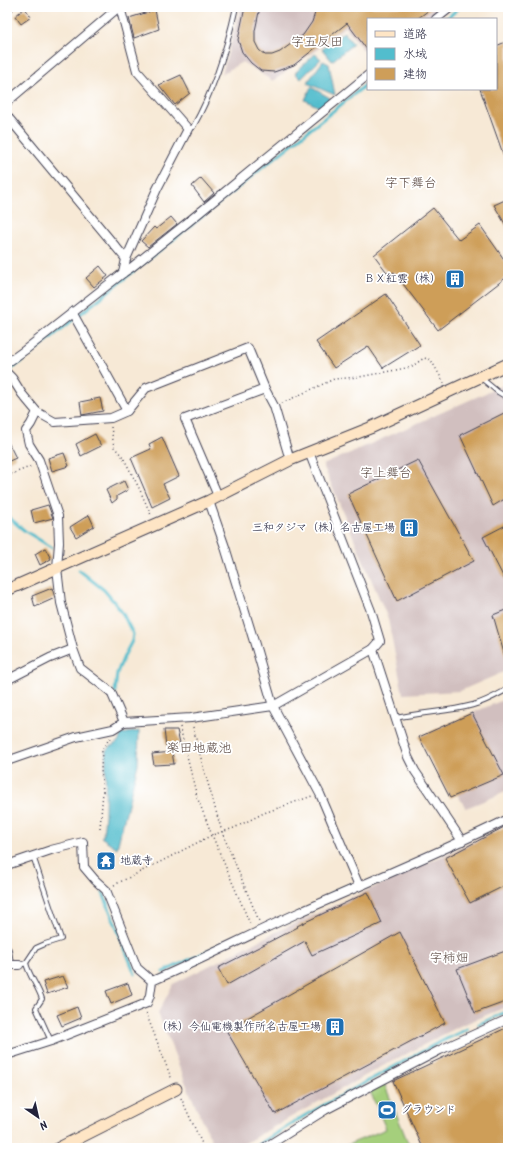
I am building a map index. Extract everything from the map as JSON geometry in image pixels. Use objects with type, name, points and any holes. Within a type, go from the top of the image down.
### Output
[{"type":"street","points":[[7,102],[119,7],[137,71],[188,129],[157,189],[126,260],[122,273]]},
{"type":"street","points":[[437,18],[451,7]]},
{"type":"street","points":[[7,363],[122,273],[132,267],[367,76]]},
{"type":"street","points":[[7,116],[126,260]]},
{"type":"street","points":[[72,312],[127,411]]},
{"type":"street","points":[[7,372],[37,412],[56,422],[111,418],[127,411],[146,388],[248,348],[265,389],[274,406],[290,460]]},
{"type":"street","points":[[7,590],[214,498],[290,460],[370,428],[508,364]]},
{"type":"street","points":[[265,389],[185,419],[214,498],[227,554],[273,706],[320,794],[360,886]]},
{"type":"street","points":[[37,412],[26,431],[29,444],[40,463],[58,516],[59,543],[57,568],[61,603],[73,649],[80,668],[111,692],[124,722]]},
{"type":"street","points":[[7,761],[76,737],[113,729],[124,722],[191,718],[273,706],[373,649],[380,641],[371,611],[309,452]]},
{"type":"street","points":[[7,680],[50,658],[73,649]]},
{"type":"street","points":[[373,649],[408,757],[462,842]]},
{"type":"street","points":[[152,981],[193,963],[258,931],[462,842],[508,819]]},
{"type":"street","points":[[7,865],[51,850],[83,842],[84,867],[106,890],[137,968],[152,981]]},
{"type":"street","points":[[7,950],[10,964],[13,966],[23,964]]},
{"type":"street","points":[[7,1056],[51,1041],[147,1003],[152,981]]},
{"type":"street","points":[[268,1147],[324,1110],[440,1050],[508,1019]]},
{"type":"street","points":[[59,1148],[176,1089]]},
{"type":"lane","points":[[188,129],[193,127],[199,117],[213,84],[228,41],[236,7]]},
{"type":"lane","points":[[480,377],[508,398]]},
{"type":"lane","points":[[395,718],[412,714],[475,705],[508,690]]},
{"type":"lane","points":[[33,856],[61,939],[36,948],[23,964],[42,999],[36,1008],[51,1041]]},
{"type":"path","points":[[274,406],[334,379],[358,377],[411,367],[424,358],[431,360],[449,391]]},
{"type":"path","points":[[111,418],[110,423],[114,447],[123,457],[155,524]]},
{"type":"path","points":[[7,476],[40,463]]},
{"type":"path","points":[[178,719],[197,797],[251,926],[255,926],[260,921],[222,832],[191,718]]},
{"type":"path","points":[[100,828],[104,792],[101,770],[102,749],[109,741],[113,729]]},
{"type":"path","points":[[106,890],[212,835],[234,828],[264,813],[320,794]]},
{"type":"path","points":[[147,1003],[145,1009],[146,1015],[176,1089],[204,1148]]},
{"type":"shaded area","points":[[241,7],[444,7],[431,18],[367,18],[367,55],[345,27],[326,43],[273,81],[242,62],[222,74]]},
{"type":"shaded area","points":[[508,383],[508,670],[460,691],[403,694],[388,619],[323,465]]},
{"type":"shaded area","points":[[508,698],[508,791],[466,808],[419,737]]},
{"type":"shaded area","points":[[508,826],[508,1006],[460,1026],[377,1069],[236,1148],[215,1148],[189,1091],[158,1013],[173,984],[274,933]]},
{"type":"green space","name":"グラウンド","points":[[384,1083],[410,1148],[340,1148],[386,1129],[370,1091]]},
{"type":"water","points":[[344,32],[353,44],[332,61],[322,49]]},
{"type":"water","points":[[315,54],[321,59],[301,79],[295,73]]},
{"type":"water","points":[[323,61],[329,64],[335,95],[307,83]]},
{"type":"water","points":[[311,87],[330,98],[325,110],[305,100]]},
{"type":"water","points":[[139,731],[138,764],[117,848],[101,837],[103,836],[105,815],[106,750],[119,741],[121,734]]},
{"type":"building","points":[[245,7],[260,7],[255,31],[255,42],[259,50],[265,55],[272,55],[280,52],[303,35],[312,22],[317,7],[433,7],[418,18],[367,18],[367,50],[347,23],[294,65],[274,72],[261,71],[251,63],[242,52],[238,40]]},
{"type":"building","points":[[25,8],[31,17],[21,24],[15,16]]},
{"type":"building","points":[[155,10],[159,29],[134,38],[129,18]]},
{"type":"building","points":[[508,41],[508,165],[480,90],[497,90],[497,46]]},
{"type":"building","points":[[181,75],[190,93],[175,105],[159,85]]},
{"type":"building","points":[[201,178],[214,193],[204,202],[192,186]]},
{"type":"building","points":[[505,200],[508,204],[508,229],[494,205]]},
{"type":"building","name":"ＢＸ紅雲（株）","points":[[433,208],[459,240],[480,225],[508,265],[508,276],[438,330],[394,272],[389,275],[374,255]]},
{"type":"building","points":[[171,217],[177,224],[148,247],[141,241],[154,227],[156,229]]},
{"type":"building","points":[[100,266],[108,276],[94,287],[86,278]]},
{"type":"building","points":[[386,294],[420,345],[383,368],[368,346],[334,368],[316,342]]},
{"type":"building","points":[[100,398],[103,411],[82,415],[80,402]]},
{"type":"building","points":[[508,411],[508,497],[493,506],[460,435]]},
{"type":"building","points":[[95,434],[101,446],[81,456],[76,444]]},
{"type":"building","points":[[162,437],[179,476],[163,484],[170,498],[152,507],[131,458],[151,449],[149,444]]},
{"type":"building","points":[[7,440],[16,458],[7,462]]},
{"type":"building","points":[[64,453],[69,466],[52,471],[48,458]]},
{"type":"building","name":"三和タジマ（株）名古屋工場","points":[[418,460],[474,561],[397,601],[348,494]]},
{"type":"building","points":[[124,481],[128,490],[117,496],[117,499],[112,503],[106,490]]},
{"type":"building","points":[[48,505],[53,518],[34,523],[31,510]]},
{"type":"building","points":[[89,515],[94,526],[76,537],[70,527]]},
{"type":"building","points":[[508,524],[508,586],[483,537]]},
{"type":"building","points":[[45,548],[51,559],[40,565],[35,554]]},
{"type":"building","points":[[52,588],[55,598],[35,607],[32,596]]},
{"type":"building","points":[[508,609],[508,659],[506,660],[493,615]]},
{"type":"building","points":[[472,713],[504,775],[450,798],[419,737]]},
{"type":"building","points":[[164,730],[177,730],[180,743],[166,746]]},
{"type":"building","points":[[172,752],[174,764],[154,765],[152,754]]},
{"type":"building","points":[[508,825],[508,884],[470,903],[445,858]]},
{"type":"building","points":[[368,892],[382,923],[312,955],[305,941],[227,985],[218,968],[298,927],[297,926]]},
{"type":"building","name":"（株）今仙電機製作所名古屋工場","points":[[400,932],[445,1023],[275,1114],[226,1030]]},
{"type":"building","points":[[508,950],[508,1001],[475,1013],[457,969]]},
{"type":"building","points":[[63,976],[68,987],[47,994],[43,982]]},
{"type":"building","points":[[128,983],[132,995],[111,1004],[106,991]]},
{"type":"building","points":[[77,1007],[81,1018],[62,1026],[57,1015]]},
{"type":"building","points":[[508,1027],[508,1148],[423,1148],[393,1081]]},
{"type":"waterway","points":[[447,18],[460,7]]},
{"type":"waterway","points":[[13,368],[367,84]]},
{"type":"waterway","points":[[7,516],[25,531],[51,547]]},
{"type":"waterway","points":[[79,570],[104,590],[115,603],[123,614],[133,634],[132,641],[117,673],[115,692]]},
{"type":"waterway","points":[[331,894],[352,885]]},
{"type":"waterway","points":[[103,893],[135,974]]},
{"type":"waterway","points":[[163,972],[244,934]]},
{"type":"waterway","points":[[479,1024],[508,1011]]},
{"type":"waterway","points":[[253,1148],[304,1116],[434,1045],[467,1029]]},
{"type":"place","name":"ＢＸ紅雲（株）","points":[[455,279]]},
{"type":"place","name":"三和タジマ（株）名古屋工場","points":[[409,528]]},
{"type":"place","name":"地蔵寺","points":[[106,861]]},
{"type":"place","name":"（株）今仙電機製作所名古屋工場","points":[[335,1027]]},
{"type":"place","name":"グラウンド","points":[[387,1110]]},
{"type":"district","name":"字五反田","points":[[317,42]]},
{"type":"district","name":"字下舞台","points":[[411,183]]},
{"type":"district","name":"字上舞台","points":[[386,473]]},
{"type":"district","name":"楽田地蔵池","points":[[199,748]]},
{"type":"district","name":"字柿畑","points":[[449,958]]}]
